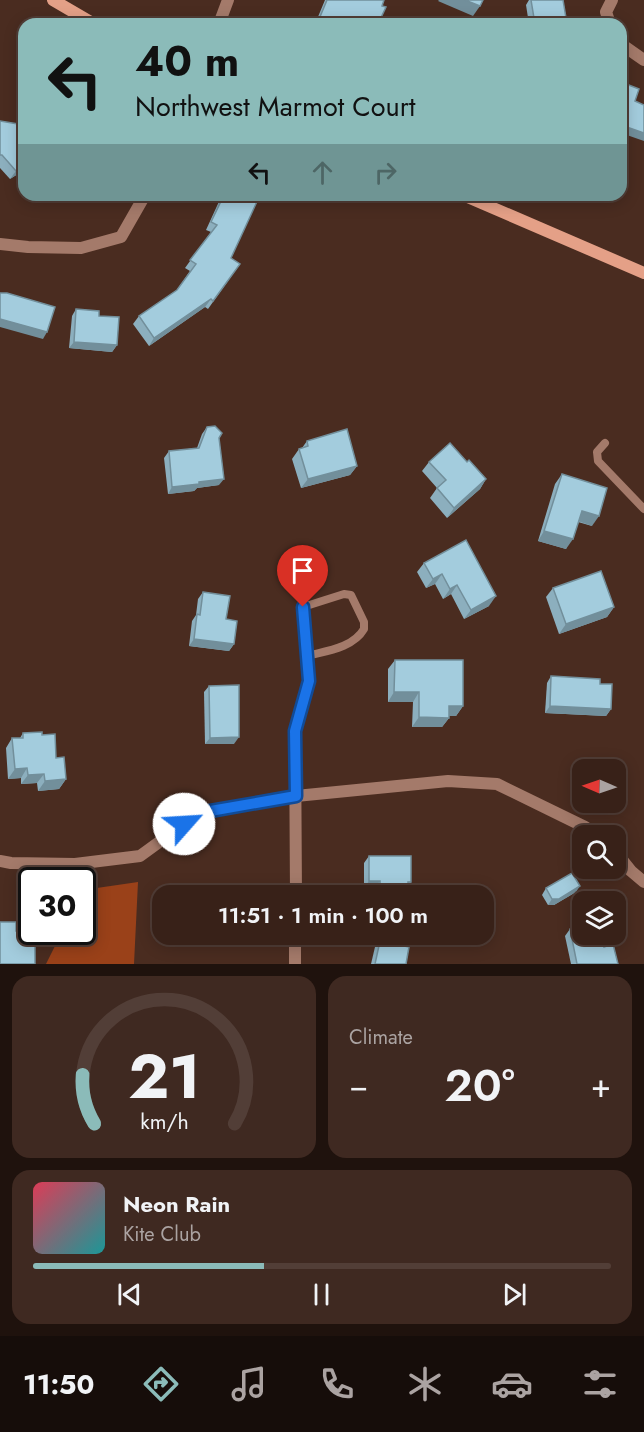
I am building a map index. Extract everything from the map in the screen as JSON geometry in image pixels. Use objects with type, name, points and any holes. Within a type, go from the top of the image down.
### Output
[{"type":"main road","points":[[52,0],[84,18]]},
{"type":"main road","points":[[477,201],[644,273]]},
{"type":"street","points":[[221,18],[228,0]]},
{"type":"street","points":[[608,18],[606,12],[612,0]]},
{"type":"street","points":[[627,48],[644,60]]},
{"type":"street","points":[[0,244],[28,248],[81,248],[121,237],[142,201]]},
{"type":"street","points":[[296,885],[295,731],[309,681],[303,607]]},
{"type":"street","points":[[0,861],[75,864],[140,856],[199,813],[296,796],[448,781],[497,784],[581,825]]},
{"type":"street","points":[[626,865],[644,882]]},
{"type":"street","points":[[295,945],[295,964]]},
{"type":"lane","points":[[605,443],[597,452],[597,461],[644,509]]},
{"type":"lane","points":[[303,607],[344,594],[351,595],[364,622],[364,629],[353,641],[307,656]]},
{"type":"shaded area","points":[[138,882],[134,964],[46,964],[56,945],[96,945],[96,888]]},
{"type":"building","points":[[327,0],[384,0],[382,6],[386,7],[381,18],[320,18]]},
{"type":"building","points":[[465,0],[483,0],[480,6]]},
{"type":"building","points":[[531,0],[563,0],[566,18],[534,18]]},
{"type":"building","points":[[627,84],[639,89],[635,101],[644,105],[644,133],[627,127]]},
{"type":"building","points":[[0,121],[18,124],[18,170],[16,171],[0,155]]},
{"type":"building","points":[[221,201],[257,201],[231,258],[240,264],[213,301],[211,299],[154,338],[139,316],[177,290],[196,264],[190,260],[217,225],[211,222]]},
{"type":"building","points":[[0,293],[55,307],[47,332],[0,319]]},
{"type":"building","points":[[76,309],[99,311],[99,316],[119,317],[117,345],[74,342]]},
{"type":"building","points":[[215,426],[222,433],[219,438],[224,479],[172,487],[169,451],[199,448],[207,427]]},
{"type":"building","points":[[347,429],[357,466],[308,479],[299,449],[308,446],[307,441]]},
{"type":"building","points":[[450,443],[486,479],[454,508],[437,488],[446,480],[429,462]]},
{"type":"building","points":[[562,474],[607,488],[599,516],[582,511],[573,539],[544,531]]},
{"type":"building","points":[[466,540],[496,596],[471,610],[457,585],[450,589],[442,574],[433,579],[424,563]]},
{"type":"building","points":[[601,571],[614,607],[566,624],[553,588]]},
{"type":"building","points":[[203,592],[230,596],[226,619],[237,621],[234,644],[194,639]]},
{"type":"building","points":[[395,660],[463,660],[463,706],[449,706],[449,718],[419,717],[419,692],[394,692]]},
{"type":"building","points":[[551,676],[600,679],[600,684],[612,684],[611,709],[550,706]]},
{"type":"building","points":[[239,685],[239,737],[210,738],[209,686]]},
{"type":"building","points":[[42,732],[42,735],[55,734],[56,758],[64,757],[66,779],[45,781],[44,774],[28,775],[27,768],[15,769],[12,738],[23,738],[23,733]]},
{"type":"building","points":[[369,856],[411,856],[411,882],[408,882],[408,885],[380,885],[380,881],[369,881]]},
{"type":"building","points":[[572,873],[572,879],[576,879],[580,886],[559,899],[552,899],[546,888]]},
{"type":"building","points":[[0,922],[16,922],[18,945],[35,945],[35,964],[0,964]]},
{"type":"building","points":[[379,945],[409,947],[406,964],[375,964]]},
{"type":"building","points":[[573,945],[604,945],[604,947],[613,945],[618,964],[577,964]]},
{"type":"route","points":[[184,824],[199,813],[296,796],[295,731],[309,681],[303,607]]}]
